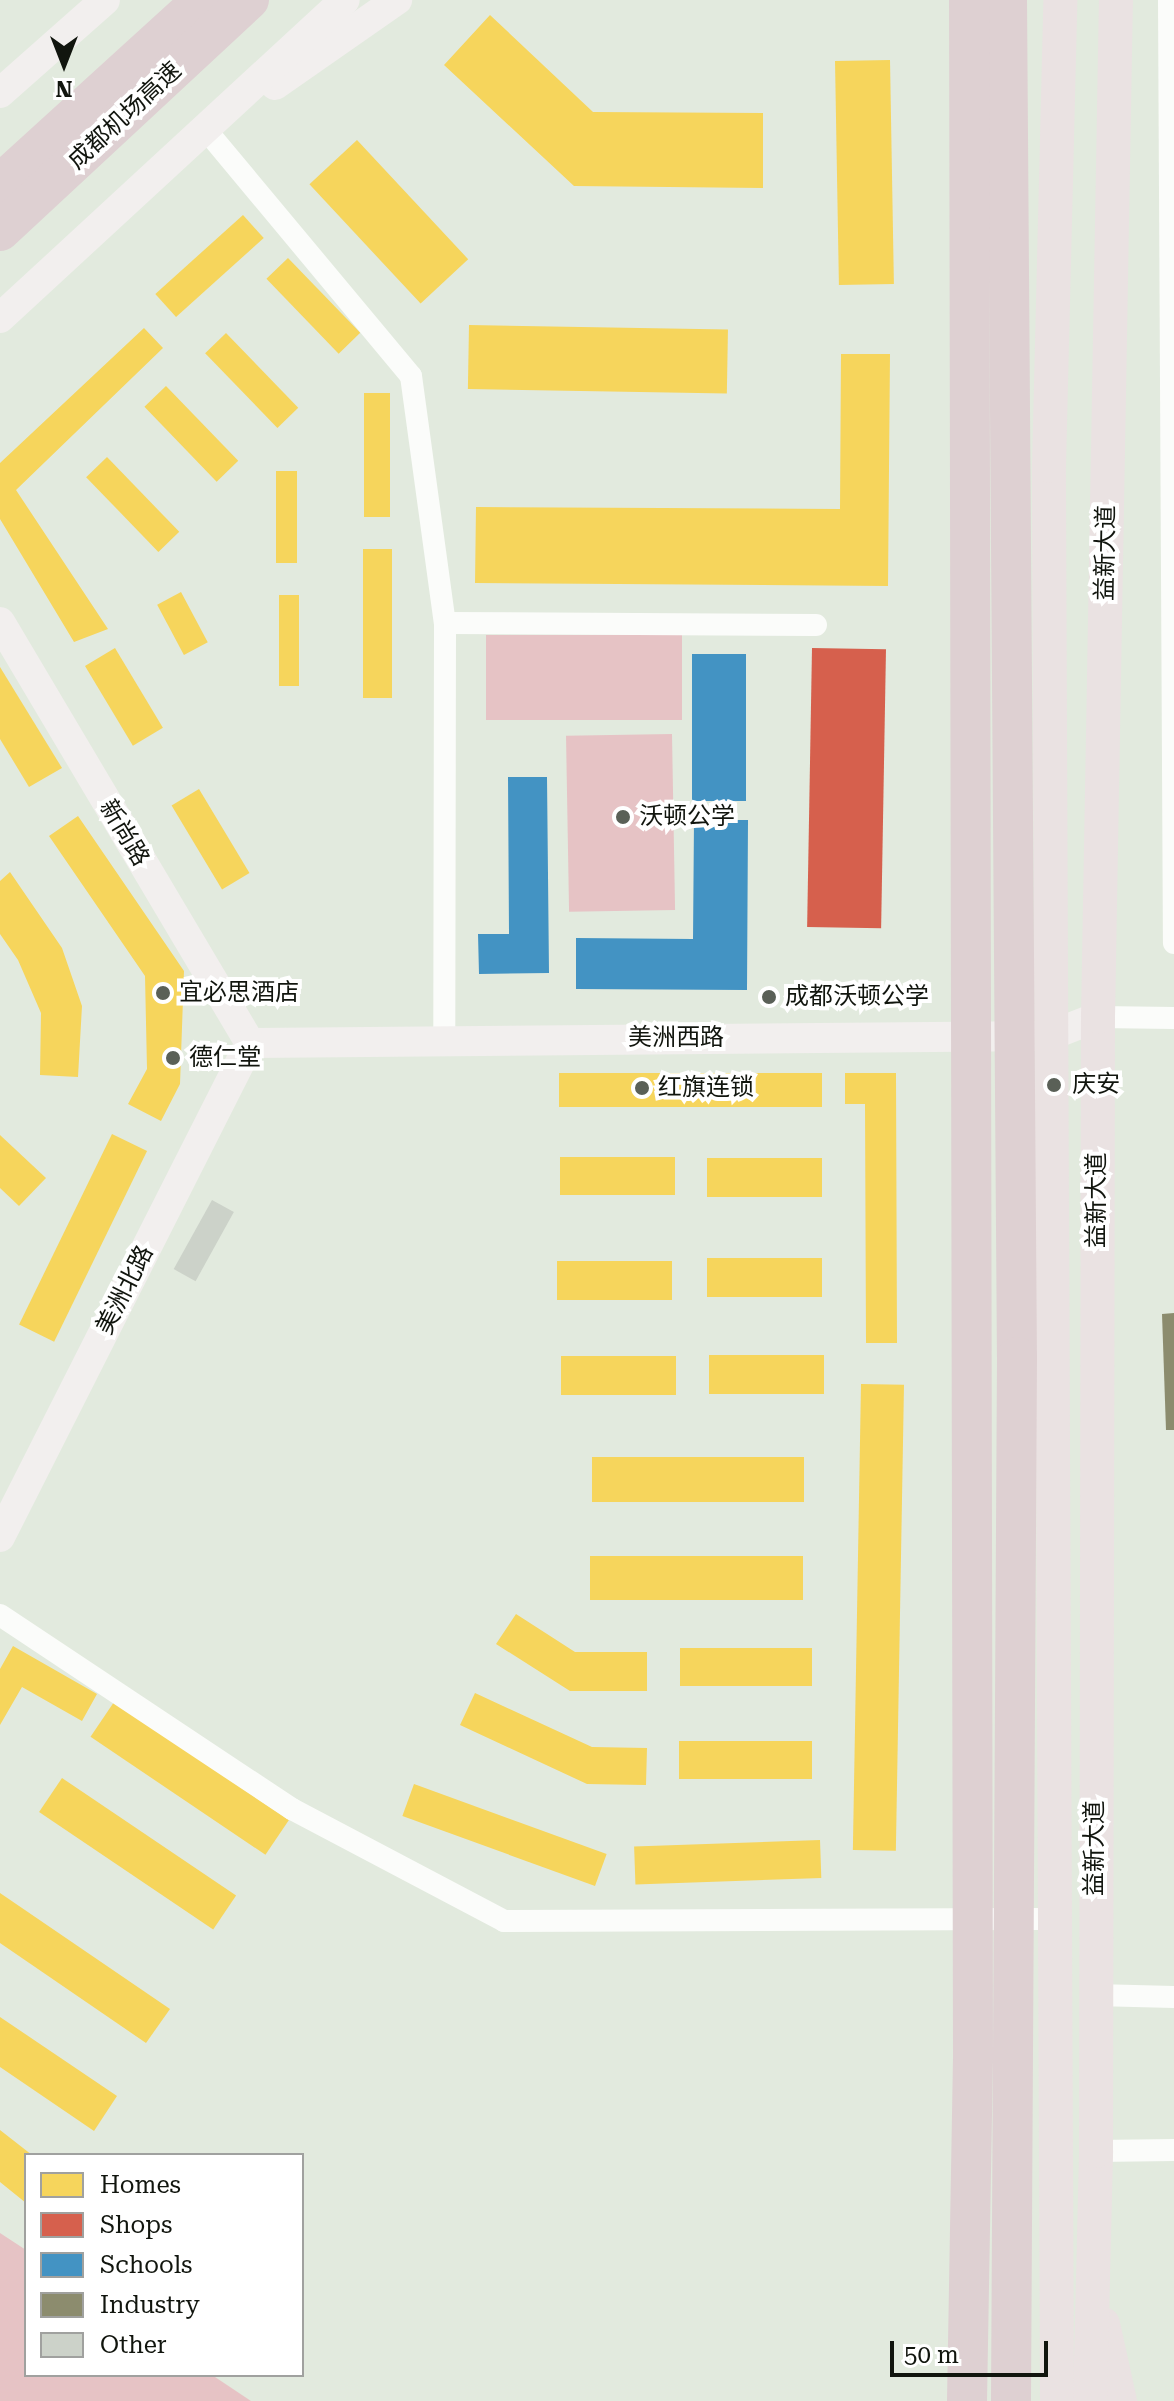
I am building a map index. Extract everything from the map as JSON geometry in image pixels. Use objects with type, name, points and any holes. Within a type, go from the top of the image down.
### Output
[{"type":"highway","name":"成都机场高速","points":[[0,184],[202,0]]},
{"type":"highway","name":"成都机场高速","points":[[0,231],[249,0]]},
{"type":"highway","points":[[967,2401],[973,2058],[969,0]]},
{"type":"highway","points":[[1007,0],[1017,1341],[1011,2401]]},
{"type":"main road","name":"益新大道","points":[[1057,2401],[1058,1919],[1049,1036],[1049,466],[1060,0]]},
{"type":"main road","name":"益新大道","points":[[1090,2401],[1096,2151],[1098,1017],[1116,0]]},
{"type":"main road","points":[[1036,2401],[1037,2319],[1059,2283]]},
{"type":"main road","points":[[1093,2288],[1120,2401]]},
{"type":"street","points":[[0,93],[105,0]]},
{"type":"street","points":[[65,35],[128,0]]},
{"type":"street","points":[[0,318],[345,0]]},
{"type":"street","points":[[206,130],[376,19],[397,0]]},
{"type":"street","points":[[1169,0],[1174,943]]},
{"type":"street","points":[[206,130],[411,376],[445,623],[444,1039]]},
{"type":"street","name":"新尚路","points":[[0,622],[250,1043]]},
{"type":"street","points":[[445,623],[816,625]]},
{"type":"street","points":[[1098,1017],[1174,1018]]},
{"type":"street","name":"美洲西路","points":[[250,1043],[1049,1036],[1098,1017]]},
{"type":"street","name":"美洲北路","points":[[0,1537],[250,1043]]},
{"type":"street","points":[[0,1615],[292,1809],[504,1921],[1058,1919]]},
{"type":"street","points":[[1095,1995],[1174,1997]]},
{"type":"street","points":[[1096,2151],[1174,2150]]},
{"type":"shaded area","points":[[486,635],[682,635],[682,720],[486,720]]},
{"type":"shaded area","points":[[672,734],[675,910],[569,912],[566,736]]},
{"type":"shaded area","points":[[0,2233],[24,2249],[24,2377],[215,2377],[251,2401],[0,2401]]},
{"type":"building: Homes","points":[[490,15],[593,112],[763,113],[763,188],[574,186],[444,65]]},
{"type":"building: Homes","points":[[890,60],[894,284],[839,285],[835,61]]},
{"type":"building: Homes","points":[[357,140],[468,259],[421,304],[309,184]]},
{"type":"building: Homes","points":[[243,215],[264,238],[176,317],[155,294]]},
{"type":"building: Homes","points":[[288,258],[360,333],[339,354],[266,279]]},
{"type":"building: Homes","points":[[469,325],[728,330],[727,394],[468,389]]},
{"type":"building: Homes","points":[[144,328],[163,348],[16,490],[108,629],[74,642],[0,519],[0,463]]},
{"type":"building: Homes","points":[[226,333],[298,408],[277,428],[205,353]]},
{"type":"building: Homes","points":[[841,354],[890,354],[888,586],[475,583],[476,507],[840,509]]},
{"type":"building: Homes","points":[[166,386],[238,461],[217,482],[144,407]]},
{"type":"building: Homes","points":[[364,393],[390,393],[390,517],[364,517]]},
{"type":"building: Homes","points":[[107,457],[179,532],[158,552],[86,477]]},
{"type":"building: Homes","points":[[276,471],[297,471],[297,563],[276,563]]},
{"type":"building: Homes","points":[[363,549],[392,549],[392,698],[363,698]]},
{"type":"building: Homes","points":[[181,592],[208,642],[184,655],[157,605]]},
{"type":"building: Homes","points":[[279,595],[299,595],[299,686],[279,686]]},
{"type":"building: Homes","points":[[115,648],[163,728],[133,746],[85,666]]},
{"type":"building: Homes","points":[[0,667],[62,768],[29,787],[0,739]]},
{"type":"building: Homes","points":[[199,789],[249,873],[222,889],[172,805]]},
{"type":"building: Homes","points":[[78,816],[184,971],[180,1084],[161,1121],[128,1104],[147,1069],[145,976],[49,836]]},
{"type":"building: Homes","points":[[10,872],[62,948],[82,1006],[78,1077],[40,1075],[41,1013],[18,960],[0,934],[0,881]]},
{"type":"building: Homes","points":[[559,1073],[822,1073],[822,1107],[559,1107]]},
{"type":"building: Homes","points":[[845,1073],[896,1073],[897,1343],[866,1343],[865,1104],[845,1104]]},
{"type":"building: Homes","points":[[112,1134],[147,1151],[54,1342],[19,1325]]},
{"type":"building: Homes","points":[[0,1135],[46,1178],[19,1206],[0,1188]]},
{"type":"building: Homes","points":[[560,1157],[675,1157],[675,1195],[560,1195]]},
{"type":"building: Homes","points":[[707,1158],[822,1158],[822,1197],[707,1197]]},
{"type":"building: Homes","points":[[707,1258],[822,1258],[822,1297],[707,1297]]},
{"type":"building: Homes","points":[[557,1261],[672,1261],[672,1300],[557,1300]]},
{"type":"building: Homes","points":[[709,1355],[824,1355],[824,1394],[709,1394]]},
{"type":"building: Homes","points":[[561,1356],[676,1356],[676,1395],[561,1395]]},
{"type":"building: Homes","points":[[861,1384],[904,1385],[896,1851],[853,1850]]},
{"type":"building: Homes","points":[[592,1457],[804,1457],[804,1502],[592,1502]]},
{"type":"building: Homes","points":[[590,1556],[803,1556],[803,1600],[590,1600]]},
{"type":"building: Homes","points":[[516,1614],[575,1652],[647,1652],[647,1691],[570,1691],[496,1644]]},
{"type":"building: Homes","points":[[13,1646],[97,1694],[82,1721],[22,1687],[0,1725],[0,1669]]},
{"type":"building: Homes","points":[[680,1648],[812,1648],[812,1686],[680,1686]]},
{"type":"building: Homes","points":[[475,1693],[592,1747],[647,1748],[646,1785],[587,1784],[460,1725]]},
{"type":"building: Homes","points":[[114,1702],[289,1820],[265,1855],[91,1737]]},
{"type":"building: Homes","points":[[679,1741],[812,1741],[812,1779],[679,1779]]},
{"type":"building: Homes","points":[[62,1778],[236,1895],[213,1929],[39,1812]]},
{"type":"building: Homes","points":[[414,1784],[607,1854],[595,1886],[402,1816]]},
{"type":"building: Homes","points":[[820,1840],[821,1878],[635,1884],[634,1846]]},
{"type":"building: Homes","points":[[0,1893],[170,2009],[146,2043],[0,1943]]},
{"type":"building: Homes","points":[[0,2017],[117,2096],[94,2131],[0,2067]]},
{"type":"building: Homes","points":[[0,2130],[29,2153],[24,2153],[24,2201],[0,2182]]},
{"type":"building: Shops","points":[[812,648],[886,649],[881,928],[807,927]]},
{"type":"building: Schools","points":[[692,654],[746,654],[746,801],[692,801]]},
{"type":"building: Schools","points":[[508,777],[547,777],[549,973],[479,974],[478,934],[509,934]]},
{"type":"building: Schools","points":[[694,820],[748,820],[747,990],[576,989],[576,938],[693,939]]},
{"type":"building: Industry","points":[[1174,1313],[1174,1430],[1166,1430],[1162,1314]]},
{"type":"building: Other","points":[[212,1200],[234,1212],[196,1281],[174,1269]]},
{"type":"place","name":"沃顿公学","points":[[623,817]]},
{"type":"place","name":"宜必思酒店","points":[[163,993]]},
{"type":"place","name":"成都沃顿公学","points":[[769,997]]},
{"type":"place","name":"德仁堂","points":[[173,1058]]},
{"type":"place","name":"庆安","points":[[1054,1085]]},
{"type":"place","name":"红旗连锁","points":[[642,1088]]}]
